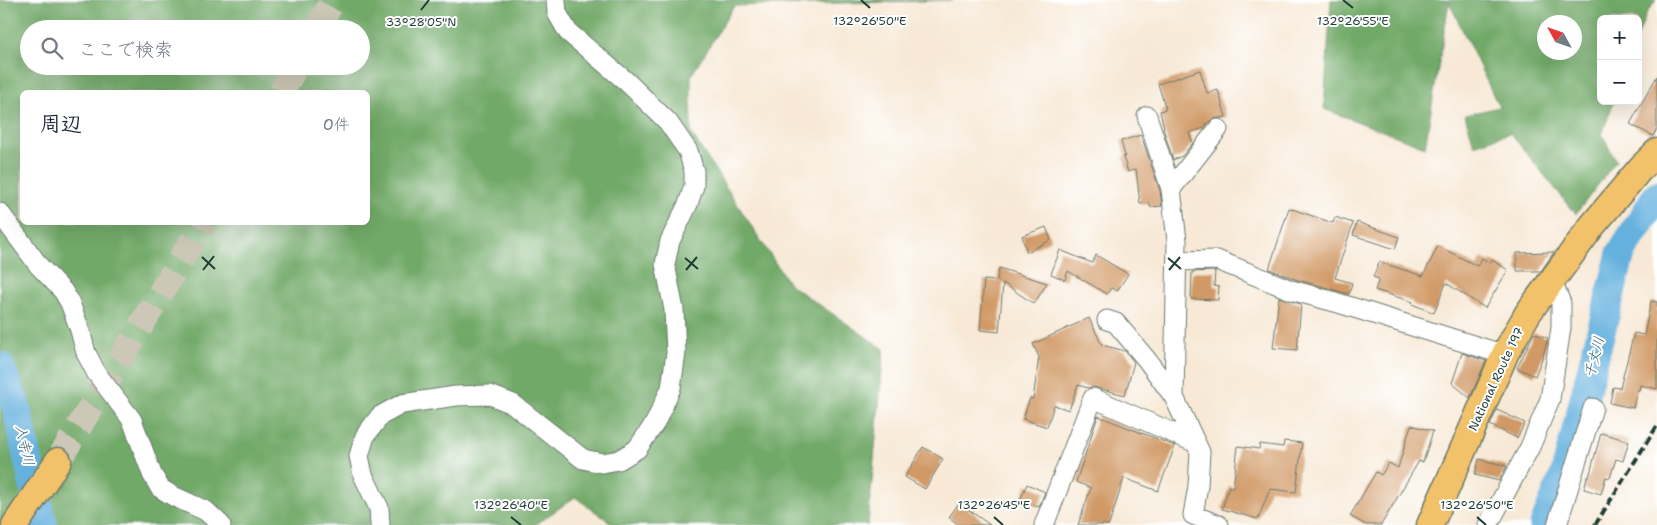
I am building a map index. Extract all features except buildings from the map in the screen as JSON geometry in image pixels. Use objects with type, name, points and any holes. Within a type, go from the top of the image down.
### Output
[{"type":"highway","name":"National Route 197","points":[[1430,525],[1505,355],[1528,313],[1592,226],[1640,168],[1657,152]]},
{"type":"highway","points":[[15,525],[58,461]]},
{"type":"street","points":[[380,525],[379,508],[364,475],[359,456],[365,436],[380,416],[402,404],[456,396],[490,395],[513,404],[583,459],[602,463],[619,460],[637,449],[655,423],[671,388],[676,353],[674,310],[666,264],[670,241],[688,204],[694,186],[694,171],[688,151],[668,122],[627,82],[568,32],[557,13],[556,0]]},
{"type":"street","points":[[1148,116],[1171,189],[1177,240],[1174,397]]},
{"type":"street","points":[[1171,189],[1218,129]]},
{"type":"street","points":[[0,213],[39,266],[63,291],[80,330],[86,353],[97,374],[132,420],[152,474],[160,488],[206,511],[221,525]]},
{"type":"street","points":[[1177,261],[1217,260],[1291,290],[1344,304],[1505,355]]},
{"type":"street","points":[[1488,525],[1530,447],[1550,399],[1561,328],[1561,303],[1552,281]]},
{"type":"street","points":[[1106,320],[1116,323],[1147,360],[1174,397],[1200,452],[1198,486],[1193,515],[1219,525]]},
{"type":"street","points":[[1044,525],[1093,398],[1196,443]]},
{"type":"street","points":[[1557,525],[1593,408]]},
{"type":"green space","points":[[0,0],[953,0],[734,6],[691,76],[691,133],[789,284],[884,349],[868,525],[614,525],[575,497],[535,525],[0,525]]},
{"type":"green space","points":[[1331,0],[1656,0],[1646,14],[1642,25],[1642,15],[1597,15],[1597,105],[1613,105],[1602,134],[1616,161],[1576,214],[1510,133],[1474,145],[1465,115],[1499,107],[1449,2],[1425,147],[1324,109]]},
{"type":"waterway","name":"千丈川","points":[[1544,525],[1565,473],[1621,253],[1657,195]]},
{"type":"waterway","name":"入寺川","points":[[0,366],[16,406],[43,525]]},
{"type":"tunnel","points":[[322,20],[333,0]]},
{"type":"tunnel","points":[[282,90],[291,75]]},
{"type":"tunnel","points":[[58,461],[202,225]]},
{"type":"railway","points":[[1595,525],[1657,426]]}]
